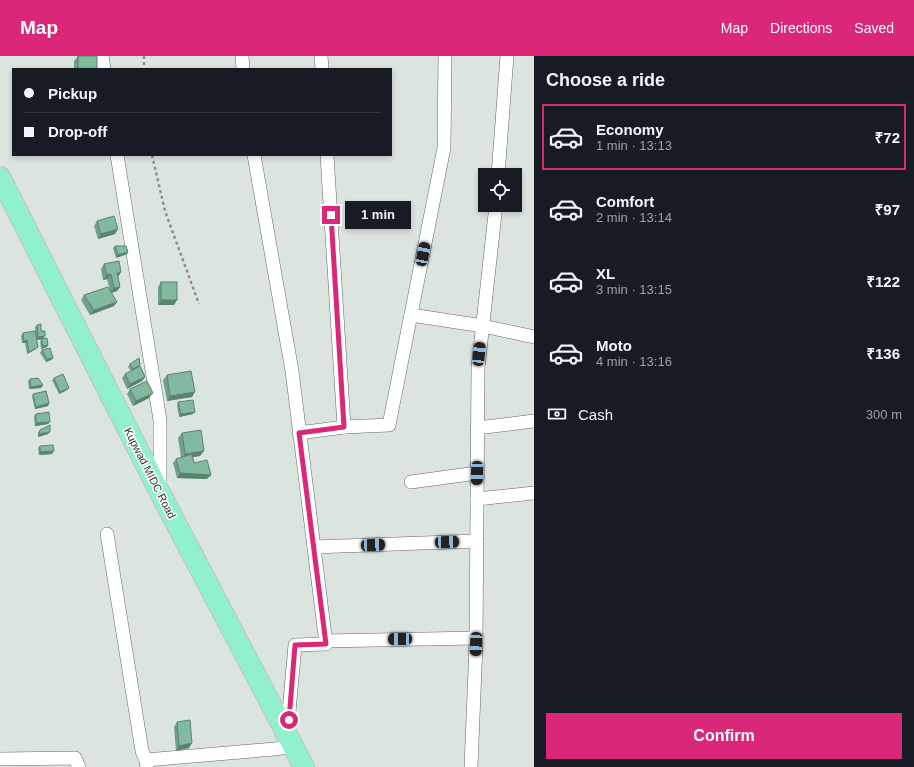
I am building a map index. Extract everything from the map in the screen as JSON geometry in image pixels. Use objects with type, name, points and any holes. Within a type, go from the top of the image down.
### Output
[{"type":"main road","name":"Kupwad MIDC Road","points":[[0,177],[160,491],[304,767]]},
{"type":"street","points":[[102,56],[104,68]]},
{"type":"street","points":[[242,56],[243,68]]},
{"type":"street","points":[[321,56],[322,68]]},
{"type":"street","points":[[299,433],[344,427],[389,425],[444,148],[444,56]]},
{"type":"street","points":[[499,168],[507,56]]},
{"type":"street","points":[[117,156],[160,420],[160,491]]},
{"type":"street","points":[[107,534],[142,751],[146,763],[290,741],[295,645],[326,644],[292,371],[254,156]]},
{"type":"street","points":[[327,156],[344,427]]},
{"type":"street","points":[[472,767],[476,638],[478,368],[495,212]]},
{"type":"street","points":[[411,315],[482,326],[534,337]]},
{"type":"street","points":[[477,428],[534,421]]},
{"type":"street","points":[[411,482],[477,473]]},
{"type":"street","points":[[477,499],[534,493]]},
{"type":"street","points":[[314,547],[476,541]]},
{"type":"street","points":[[325,641],[476,638]]},
{"type":"street","points":[[0,758],[76,758],[79,767]]},
{"type":"path","points":[[144,56],[144,68]]},
{"type":"path","points":[[152,156],[165,211],[199,304]]},
{"type":"building","points":[[78,56],[97,56],[97,68],[78,68]]},
{"type":"building","points":[[114,216],[118,229],[101,234],[97,221]]},
{"type":"building","points":[[115,246],[126,246],[128,252],[118,255]]},
{"type":"building","points":[[119,261],[121,272],[117,273],[120,287],[114,288],[111,274],[107,275],[104,264]]},
{"type":"building","points":[[161,282],[177,282],[177,300],[161,300]]},
{"type":"building","points":[[108,287],[117,302],[94,310],[84,295]]},
{"type":"building","points":[[41,324],[41,331],[45,331],[45,336],[38,337],[37,325]]},
{"type":"building","points":[[35,331],[38,347],[29,352],[27,340],[24,341],[23,333]]},
{"type":"building","points":[[47,338],[48,345],[43,346],[41,339]]},
{"type":"building","points":[[50,348],[53,358],[47,359],[42,350]]},
{"type":"building","points":[[139,358],[140,365],[133,369],[130,364]]},
{"type":"building","points":[[140,366],[145,377],[130,384],[125,374]]},
{"type":"building","points":[[191,371],[195,392],[170,396],[167,375]]},
{"type":"building","points":[[63,374],[69,388],[60,392],[54,378]]},
{"type":"building","points":[[38,378],[43,385],[31,387],[30,379]]},
{"type":"building","points":[[147,381],[153,393],[136,401],[130,389]]},
{"type":"building","points":[[46,391],[49,403],[36,407],[33,394]]},
{"type":"building","points":[[193,400],[195,412],[181,414],[178,402]]},
{"type":"building","points":[[49,412],[50,422],[36,423],[36,414]]},
{"type":"building","points":[[50,425],[50,432],[39,434],[40,430]]},
{"type":"building","points":[[201,430],[204,451],[185,454],[182,433]]},
{"type":"building","points":[[53,445],[54,451],[40,452],[40,446]]},
{"type":"building","points":[[192,454],[194,463],[207,460],[211,475],[180,473],[176,459]]},
{"type":"building","points":[[190,720],[192,743],[179,746],[177,722]]},
{"type":"route","points":[[289,720],[295,645],[326,644],[299,433],[344,427],[331,215]]}]
